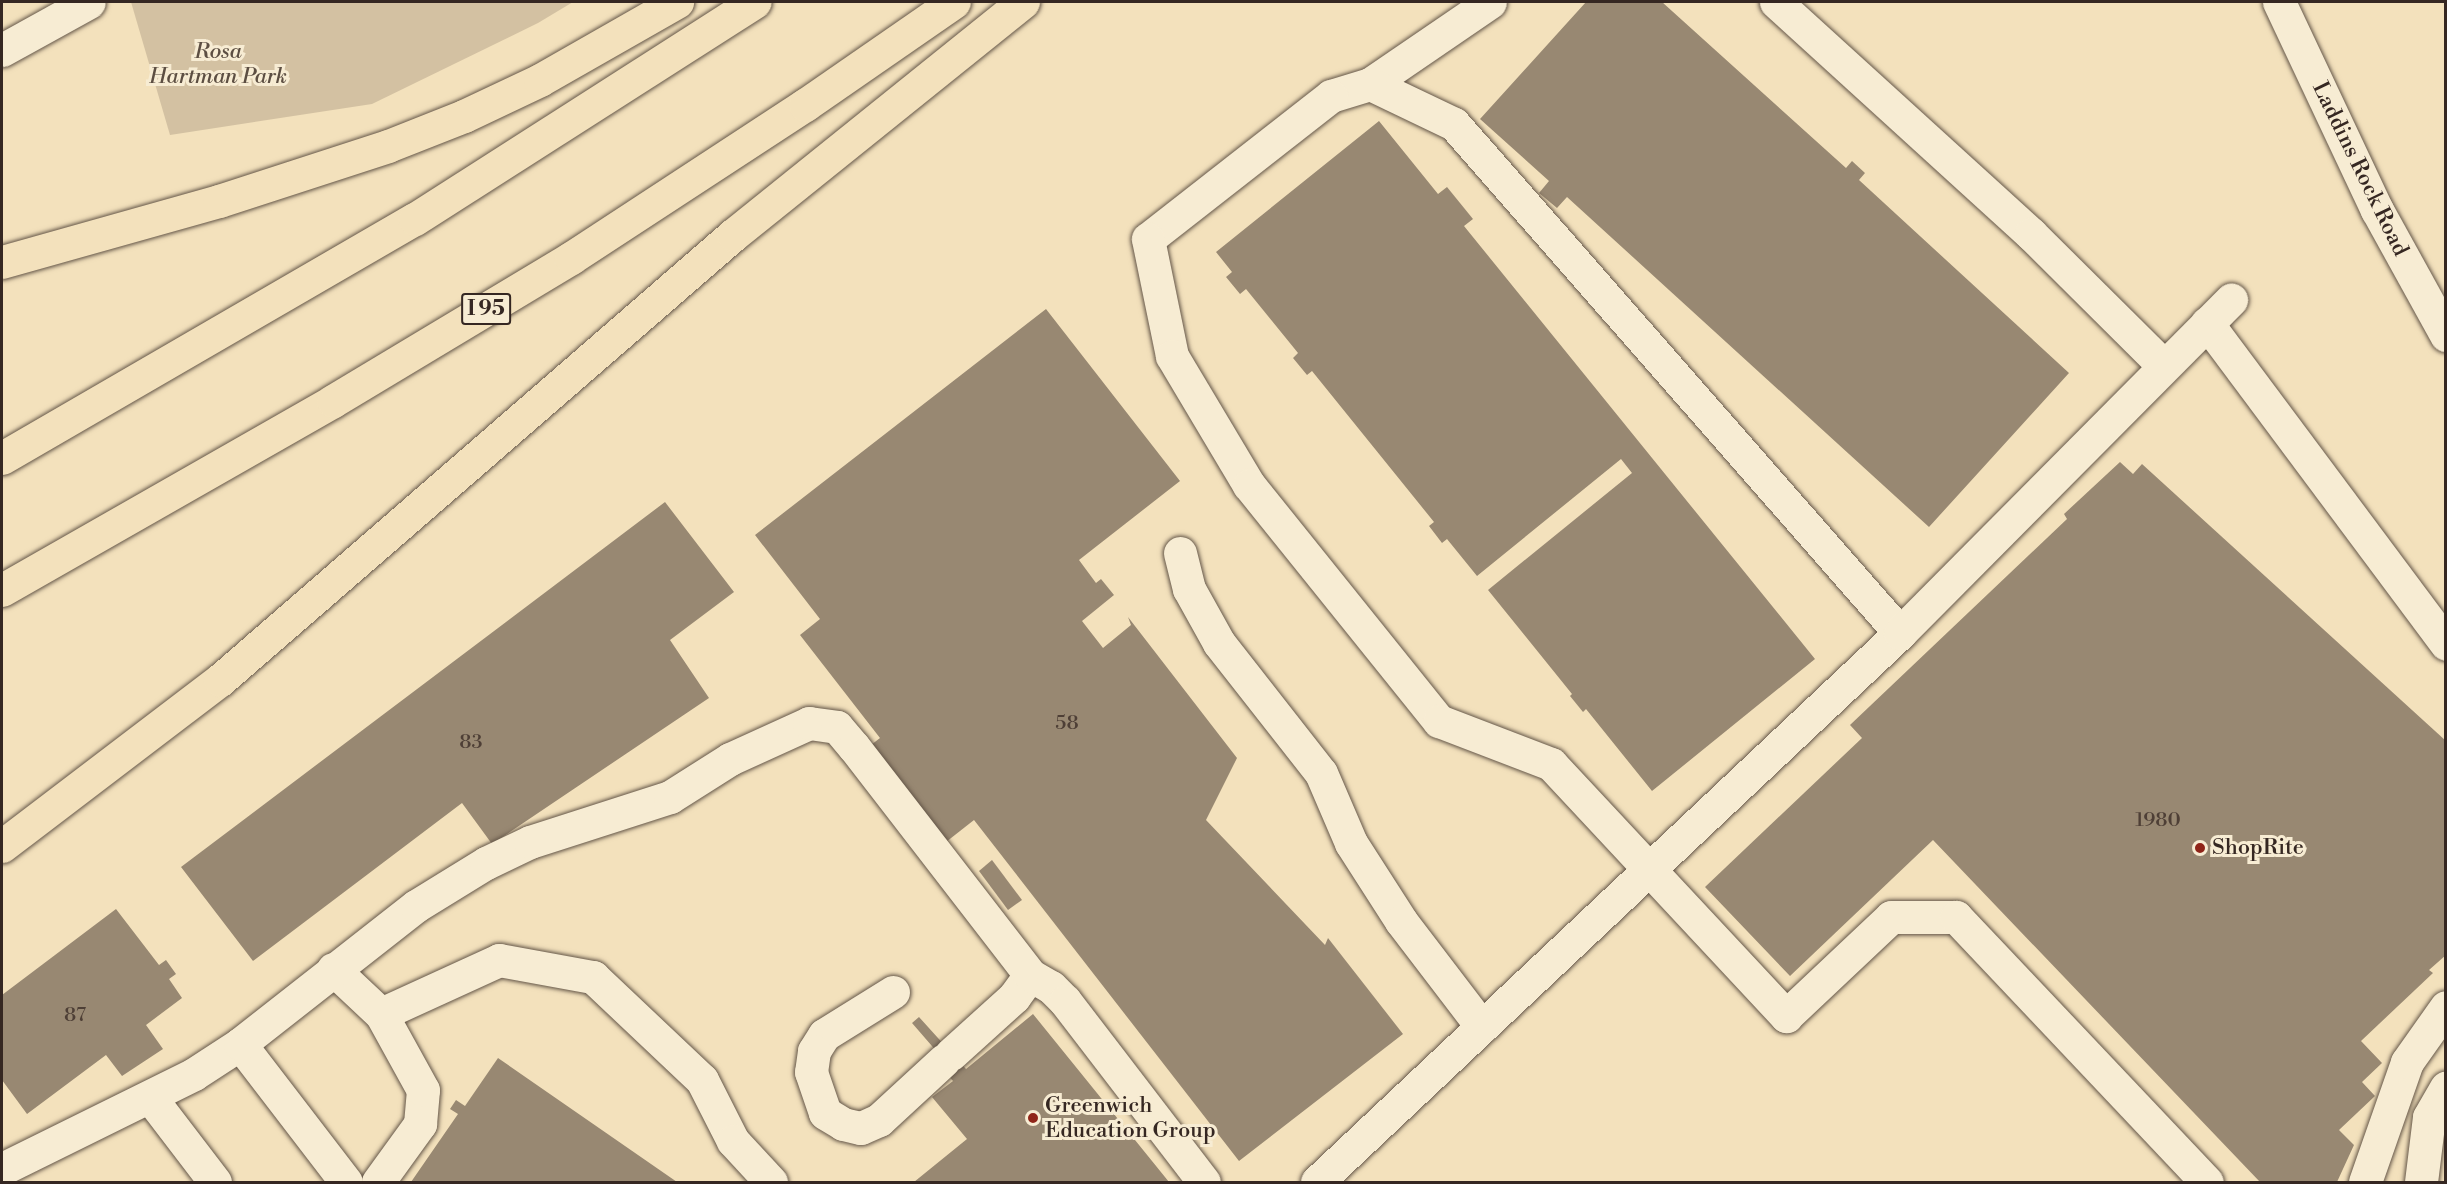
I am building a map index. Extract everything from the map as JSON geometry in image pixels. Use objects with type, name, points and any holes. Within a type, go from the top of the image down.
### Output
[{"type":"highway","points":[[2,262],[219,201],[399,142],[540,80],[677,2]]},
{"type":"highway","points":[[2,458],[415,219],[754,2]]},
{"type":"highway","name":"I 95","points":[[2,590],[333,401],[571,258],[786,118],[954,2]]},
{"type":"highway","points":[[2,846],[220,680],[733,235],[1023,2]]},
{"type":"street","points":[[2,50],[89,2]]},
{"type":"street","points":[[1490,2],[1370,84],[1331,96],[1148,239],[1172,356],[1249,485],[1439,721],[1551,764],[1786,1016],[1891,917],[1956,917],[2207,1182]]},
{"type":"street","points":[[1776,2],[2031,234],[2163,365]]},
{"type":"street","name":"Laddins Rock Road","points":[[2279,2],[2377,210],[2445,335]]},
{"type":"street","points":[[1370,84],[1454,124],[1900,633]]},
{"type":"street","points":[[1317,1182],[1650,871],[1900,633],[2163,365],[2231,300]]},
{"type":"street","points":[[2207,322],[2445,644]]},
{"type":"street","points":[[1180,553],[1190,590],[1219,644],[1321,773],[1351,843],[1401,921],[1482,1027]]},
{"type":"street","points":[[2,1169],[150,1097],[240,1044],[416,906],[486,863],[530,842],[670,797],[730,759],[809,723],[837,727],[1030,975],[1052,987],[1065,1001],[1204,1182]]},
{"type":"street","points":[[381,1014],[499,960],[593,977],[702,1080],[733,1141],[771,1182]]},
{"type":"street","points":[[333,969],[381,1014],[423,1090],[420,1124],[378,1182]]},
{"type":"street","points":[[893,992],[824,1035],[814,1051],[811,1072],[825,1113],[843,1124],[861,1128],[879,1120],[1014,997],[1030,975]]},
{"type":"street","points":[[2365,1182],[2407,1062],[2445,1007]]},
{"type":"street","points":[[240,1044],[346,1182]]},
{"type":"street","points":[[2421,1182],[2429,1117],[2445,1088]]},
{"type":"street","points":[[150,1097],[215,1182]]},
{"type":"green space","name":"Rosa Hartman Park","points":[[131,2],[573,2],[538,23],[372,104],[170,135]]},
{"type":"building","points":[[1586,2],[1662,2],[1846,168],[1852,161],[1865,173],[1859,180],[2069,373],[1929,527],[1567,197],[1557,208],[1539,193],[1549,181],[1480,119]]},
{"type":"building","points":[[1379,121],[1438,194],[1447,187],[1473,219],[1464,226],[1815,659],[1652,791],[1586,709],[1583,712],[1570,696],[1572,694],[1488,590],[1632,473],[1621,459],[1477,576],[1447,539],[1442,543],[1429,526],[1434,522],[1312,371],[1307,375],[1293,358],[1298,353],[1246,289],[1240,294],[1226,277],[1232,272],[1216,252]]},
{"type":"building","points":[[1046,309],[1180,481],[1079,560],[1096,583],[1101,579],[1114,595],[1082,621],[1103,648],[1131,625],[1128,617],[1237,758],[1206,820],[1325,945],[1328,938],[1403,1034],[1239,1161],[974,820],[946,842],[871,745],[880,738],[800,635],[820,619],[755,535]]},
{"type":"building","points":[[2120,462],[2133,474],[2142,464],[2446,741],[2446,955],[2429,970],[2433,973],[2361,1041],[2382,1063],[2362,1082],[2375,1096],[2339,1130],[2354,1145],[2337,1182],[2260,1182],[1933,840],[1790,976],[1705,887],[1862,738],[1850,725],[2067,519],[2064,514]]},
{"type":"building","points":[[665,502],[734,592],[670,640],[709,698],[492,844],[462,803],[253,961],[181,867]]},
{"type":"building","points":[[992,860],[1022,900],[1008,910],[979,871]]},
{"type":"building","points":[[116,909],[159,965],[166,960],[176,974],[169,979],[182,998],[146,1025],[163,1049],[122,1076],[106,1055],[27,1114],[2,1080],[2,995]]},
{"type":"building","name":"Greenwich Education Group","points":[[1033,1014],[1169,1182],[914,1182],[967,1139],[932,1097],[953,1081],[945,1072],[951,1068],[912,1023],[919,1017],[966,1069]]},
{"type":"building","points":[[498,1058],[677,1182],[411,1182],[458,1114],[450,1109],[456,1100],[465,1106]]},
{"type":"place","name":"ShopRite","points":[[2200,848]]},
{"type":"place","name":"Greenwich Education Group","points":[[1033,1118]]}]
